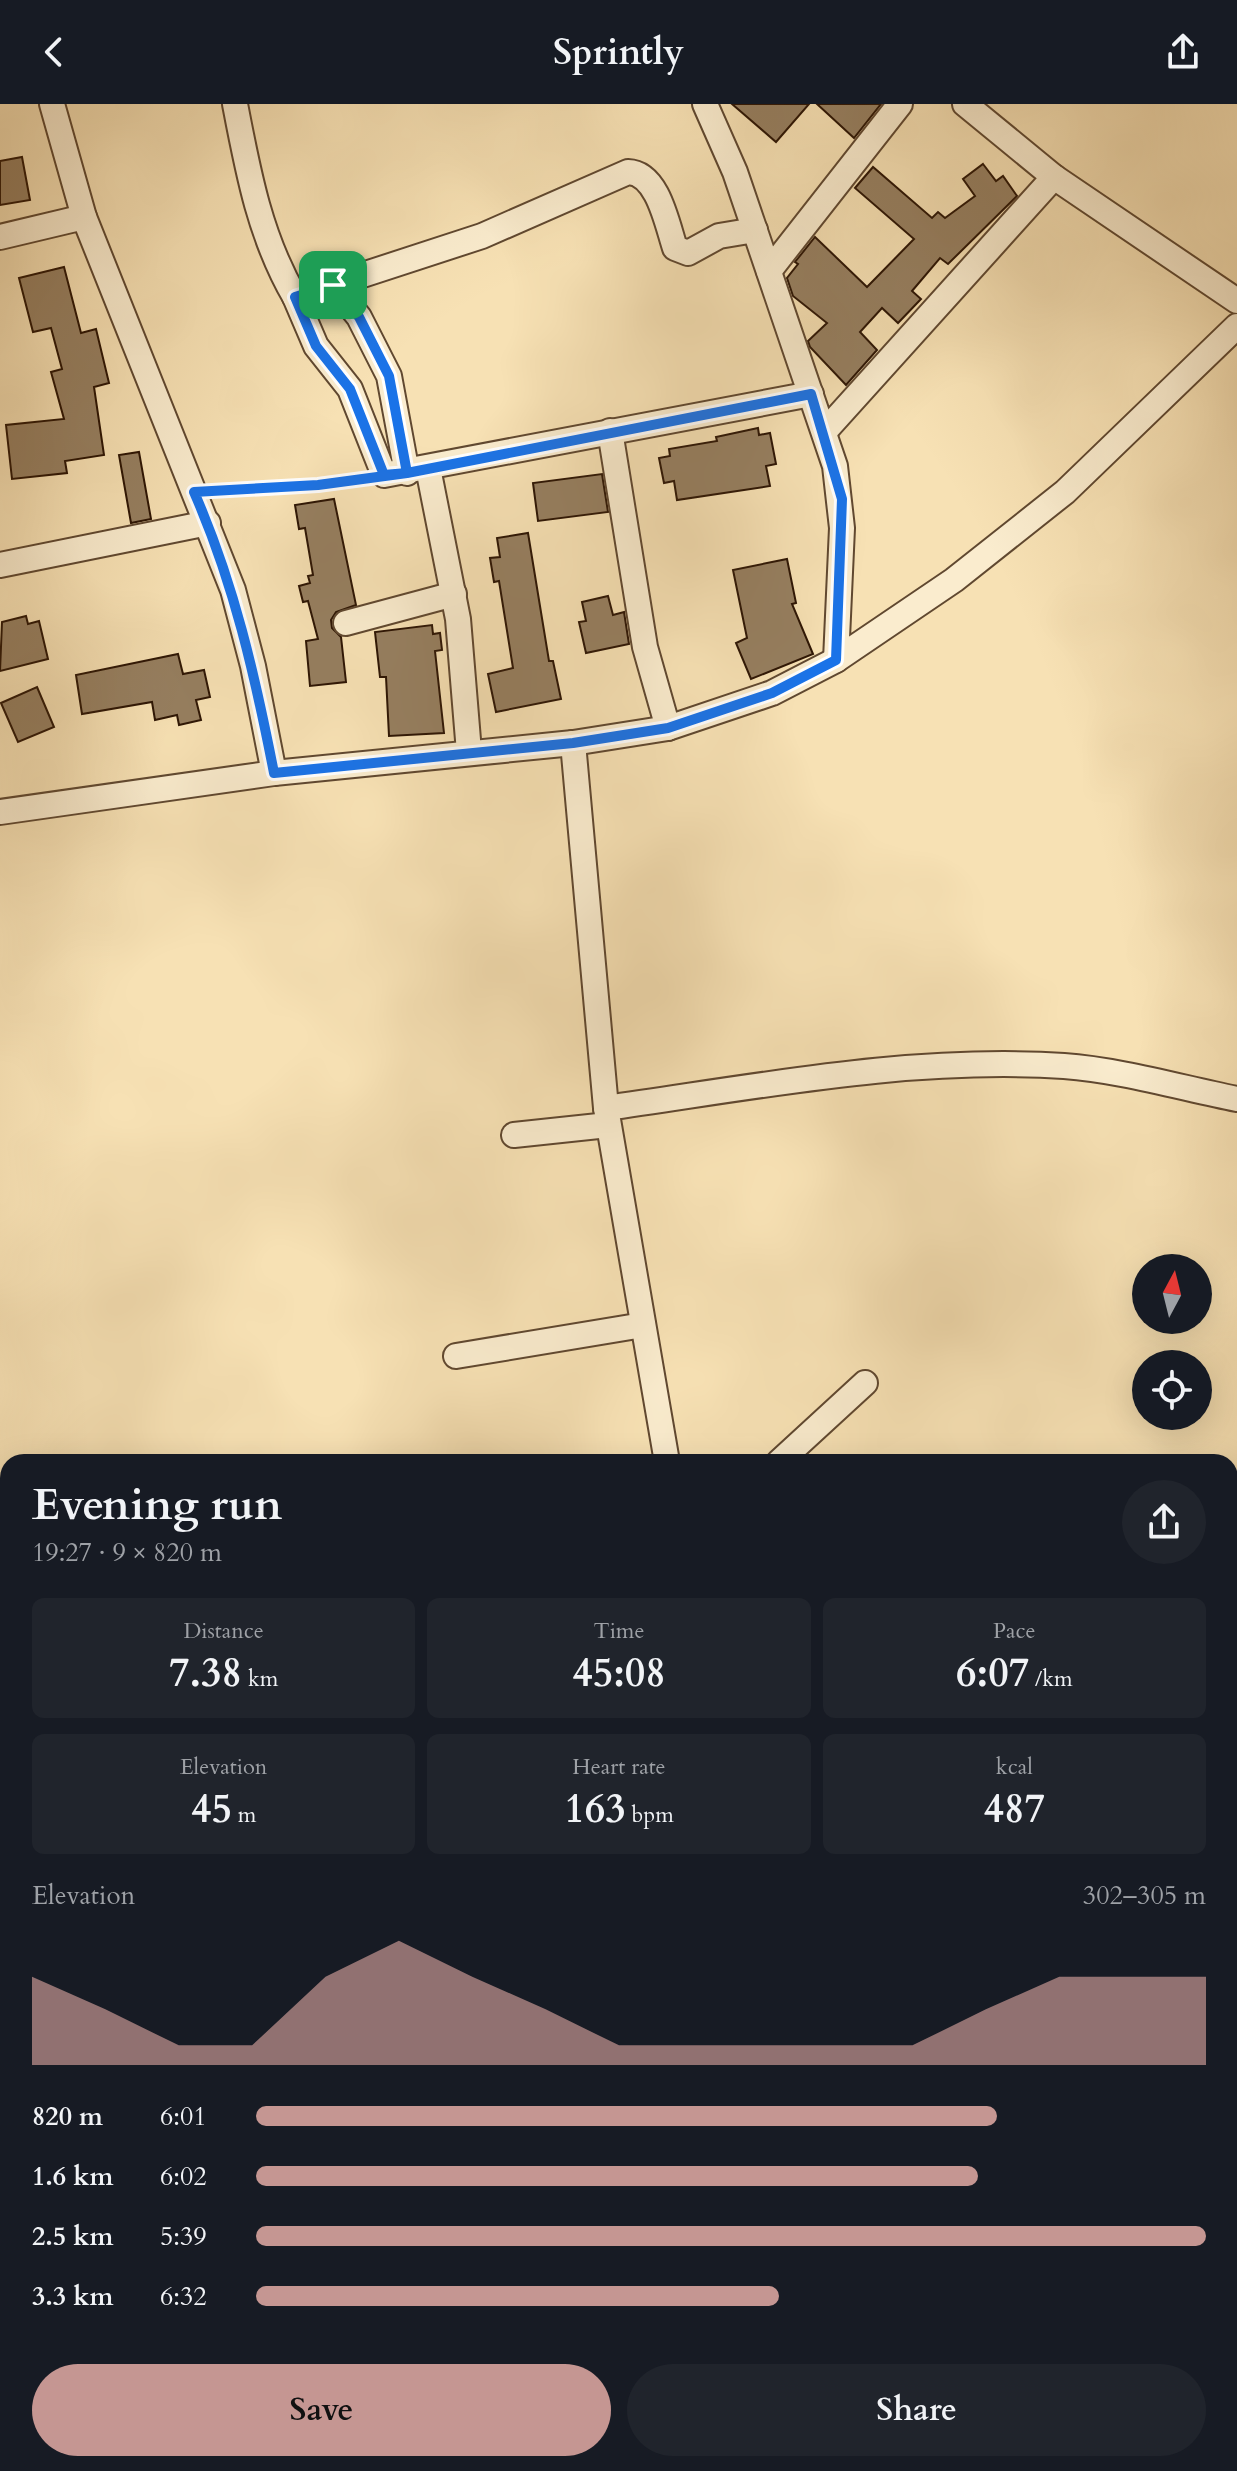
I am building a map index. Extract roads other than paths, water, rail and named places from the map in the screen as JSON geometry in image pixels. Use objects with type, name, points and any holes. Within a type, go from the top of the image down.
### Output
[{"type":"street","points":[[52,104],[84,217],[208,523],[237,605],[274,773]]},
{"type":"street","points":[[235,104],[271,253],[295,297],[316,346],[407,472]]},
{"type":"street","points":[[705,104],[735,172],[825,431],[842,499],[836,660]]},
{"type":"street","points":[[769,271],[900,104]]},
{"type":"street","points":[[965,104],[1054,177],[1237,301]]},
{"type":"street","points":[[295,297],[482,236],[628,172],[645,176],[652,185],[675,248],[680,252],[688,253],[734,232],[755,230]]},
{"type":"street","points":[[825,431],[1054,177]]},
{"type":"street","points":[[0,237],[84,217]]},
{"type":"street","points":[[333,285],[359,317],[389,376],[407,472],[454,594],[463,661],[469,752]]},
{"type":"street","points":[[0,812],[274,773],[573,743],[668,728],[772,693],[836,660],[954,580],[1065,492],[1237,326]]},
{"type":"street","points":[[407,472],[811,394]]},
{"type":"street","points":[[610,431],[645,647],[668,728]]},
{"type":"street","points":[[0,565],[208,523]]},
{"type":"street","points":[[346,623],[454,594]]},
{"type":"street","points":[[573,743],[607,1116],[666,1454]]},
{"type":"street","points":[[514,1135],[822,1078],[969,1064],[1067,1066],[1237,1099]]},
{"type":"street","points":[[456,1356],[643,1325]]},
{"type":"street","points":[[788,1454],[865,1383]]}]
